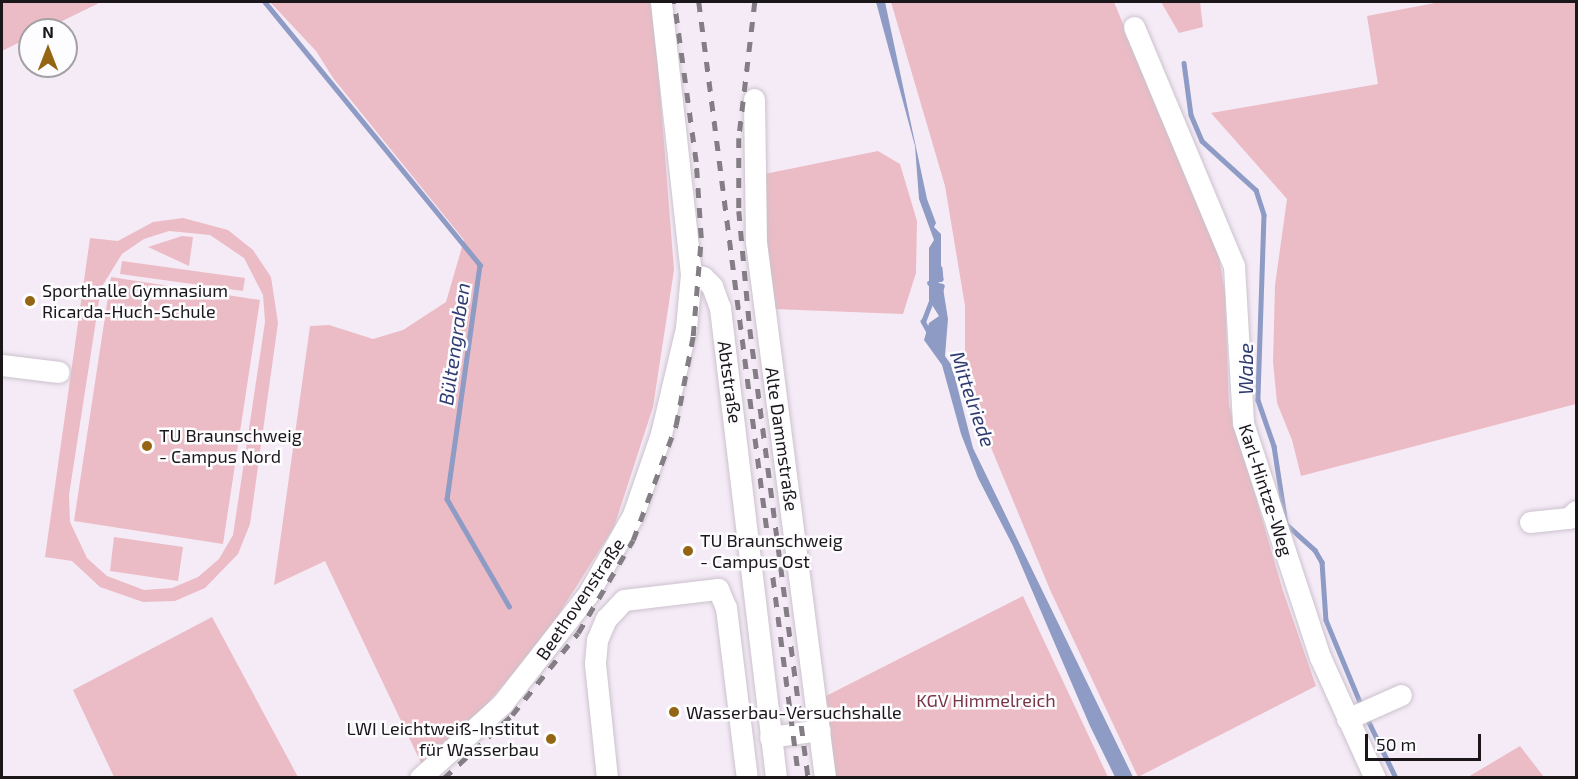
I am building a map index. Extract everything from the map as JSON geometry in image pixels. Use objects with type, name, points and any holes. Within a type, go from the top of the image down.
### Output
[{"type":"street","points":[[661,2],[691,274]]},
{"type":"street","name":"Karl-Hintze-Weg","points":[[1134,27],[1238,281],[1243,423],[1320,657],[1353,716],[1375,777]]},
{"type":"street","name":"Alte Dammstraße","points":[[754,99],[756,242],[825,777]]},
{"type":"street","name":"Abtstraße","points":[[691,274],[703,277],[712,286],[720,308],[742,474],[776,777]]},
{"type":"street","name":"Beethovenstraße","points":[[420,777],[502,704],[530,673],[588,594],[620,542],[644,486],[675,382],[691,274]]},
{"type":"street","points":[[2,365],[59,372]]},
{"type":"street","points":[[1530,522],[1569,518],[1576,511]]},
{"type":"street","points":[[608,777],[595,663],[597,640],[606,619],[624,600],[718,589],[726,608],[747,777]]},
{"type":"street","points":[[1353,716],[1393,698]]},
{"type":"street","points":[[770,737],[820,730]]},
{"type":"green space","points":[[2,2],[101,2],[68,18],[18,18],[18,43],[2,51]]},
{"type":"green space","points":[[270,2],[653,2],[674,270],[653,407],[614,527],[545,636],[481,711],[423,767],[325,561],[274,585],[310,326],[329,325],[373,339],[403,330],[446,302],[464,240],[333,78],[316,51]]},
{"type":"green space","points":[[891,2],[1114,2],[1219,257],[1225,293],[1229,405],[1283,591],[1316,686],[1138,777],[1051,592],[965,385],[965,306],[945,186]]},
{"type":"green space","points":[[1161,2],[1200,2],[1203,27],[1179,33]]},
{"type":"green space","points":[[1440,2],[1576,2],[1576,404],[1301,476],[1292,440],[1277,403],[1273,362],[1275,285],[1287,199],[1211,113],[1378,84],[1367,16]]},
{"type":"green space","points":[[878,151],[900,164],[917,221],[916,273],[903,314],[773,309],[760,175]]},
{"type":"green space","points":[[183,218],[228,230],[253,250],[271,277],[278,323],[250,524],[238,554],[205,588],[175,601],[143,602],[100,587],[72,561],[45,557],[90,238],[118,241],[153,222]],"holes":[[[169,231],[210,235],[244,258],[263,295],[265,322],[233,535],[219,559],[198,577],[172,588],[144,590],[107,576],[87,558],[70,522],[69,495],[101,288],[122,254],[144,239]]]},
{"type":"green space","points":[[182,236],[193,237],[189,266],[148,247]]},
{"type":"green space","points":[[122,261],[245,278],[243,291],[120,274]]},
{"type":"green space","points":[[111,277],[260,300],[223,544],[74,521]]},
{"type":"green space","points":[[114,537],[183,547],[178,581],[110,571]]},
{"type":"green space","name":"KGV Himmelreich","points":[[1023,596],[1108,777],[832,777],[820,699]]},
{"type":"green space","points":[[212,617],[298,777],[114,777],[73,690]]},
{"type":"green space","points":[[1520,746],[1544,777],[1468,777]]},
{"type":"water","points":[[876,2],[885,2],[927,199],[936,223],[934,227],[941,234],[941,279],[930,283],[943,288],[948,319],[945,356],[952,366],[973,448],[1133,777],[1115,777],[1090,726],[1013,546],[978,478],[961,434],[942,365],[924,340],[929,323],[939,316],[929,300],[929,248],[934,240],[919,199],[915,146]]},
{"type":"waterway","name":"Bültengraben","points":[[265,2],[480,265],[447,499],[509,606]]},
{"type":"waterway","name":"Wabe","points":[[1184,63],[1191,115],[1202,141],[1256,190],[1264,215],[1258,400],[1274,446],[1286,524],[1315,550],[1322,562],[1326,620],[1362,707]]},
{"type":"waterway","name":"Mittelriede","points":[[940,268],[941,279],[930,283],[942,286],[940,295]]},
{"type":"waterway","name":"Mittelriede","points":[[929,333],[923,322],[932,299]]},
{"type":"waterway","name":"Wabe","points":[[1367,718],[1396,778]]},
{"type":"railway","points":[[444,778],[512,715],[578,633],[633,540],[676,425],[693,336],[701,238],[696,162],[674,2]]},
{"type":"railway","points":[[699,2],[799,778]]},
{"type":"railway","points":[[755,2],[739,138],[739,211],[750,329],[808,778]]},
{"type":"place","name":"Sporthalle Gymnasium Ricarda-Huch-Schule","points":[[30,301]]},
{"type":"place","name":"TU Braunschweig - Campus Nord","points":[[147,446]]},
{"type":"place","name":"TU Braunschweig - Campus Ost","points":[[688,551]]},
{"type":"place","name":"Wasserbau-Versuchshalle","points":[[674,712]]},
{"type":"place","name":"LWI Leichtweiß-Institut für Wasserbau","points":[[551,739]]}]
